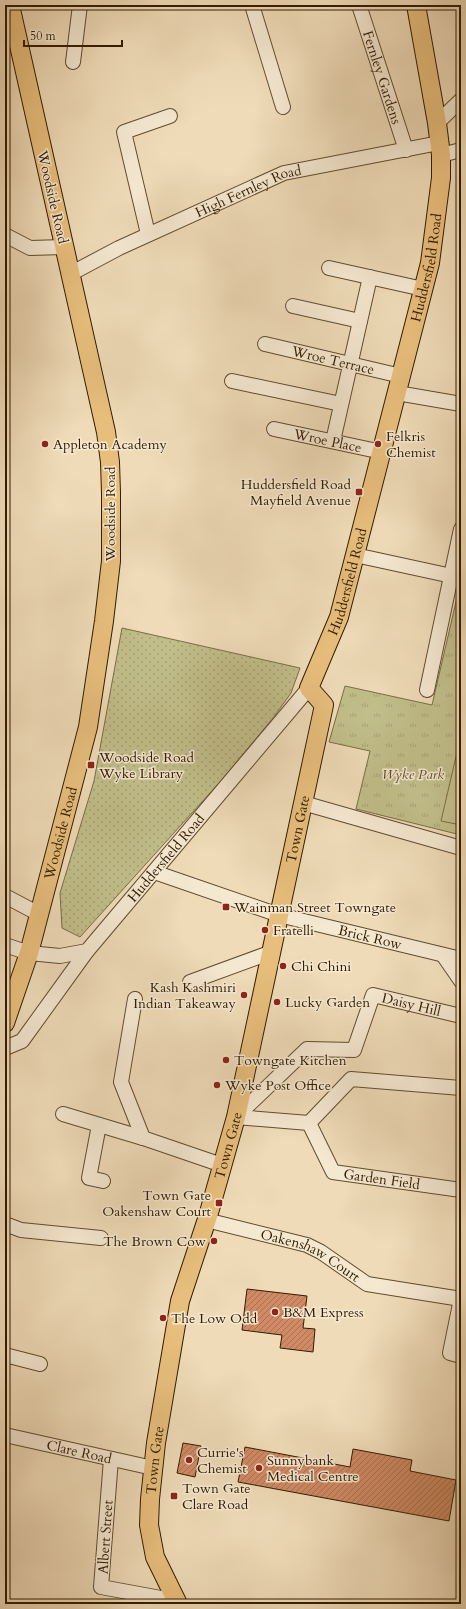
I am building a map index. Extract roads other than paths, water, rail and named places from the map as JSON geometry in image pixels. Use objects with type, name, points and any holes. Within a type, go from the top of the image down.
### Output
[{"type":"main road","name":"Woodside Road","points":[[10,5],[106,432],[110,462],[111,493],[111,561],[104,621],[88,727],[29,953]]},
{"type":"main road","name":"Huddersfield Road","points":[[309,688],[339,617],[382,452],[434,240],[441,178],[440,149],[437,123],[416,5]]},
{"type":"main road","name":"Town Gate","points":[[177,1602],[155,1557],[149,1525],[156,1443],[180,1301],[206,1220],[236,1117],[324,705],[309,688]]},
{"type":"main road","points":[[5,1023],[29,953]]},
{"type":"street","points":[[73,62],[80,5]]},
{"type":"street","points":[[252,5],[283,107]]},
{"type":"street","name":"Fernley Gardens","points":[[359,5],[406,150]]},
{"type":"street","points":[[437,123],[461,100]]},
{"type":"street","points":[[148,234],[124,132],[170,116]]},
{"type":"street","name":"High Fernley Road","points":[[70,274],[148,234],[284,173],[406,150],[461,150]]},
{"type":"street","points":[[5,235],[30,248],[64,247]]},
{"type":"street","points":[[329,268],[423,289]]},
{"type":"street","points":[[333,441],[370,277]]},
{"type":"street","points":[[293,306],[360,321]]},
{"type":"street","name":"Wroe Terrace","points":[[265,344],[350,364],[399,384],[461,404]]},
{"type":"street","points":[[232,381],[341,404]]},
{"type":"street","name":"Wroe Place","points":[[274,429],[382,452]]},
{"type":"street","points":[[427,690],[456,577],[461,529]]},
{"type":"street","points":[[355,555],[456,577]]},
{"type":"street","name":"Huddersfield Road","points":[[5,1048],[22,1041],[87,951],[309,688]]},
{"type":"street","points":[[303,802],[461,848]]},
{"type":"street","name":"Brick Row","points":[[154,872],[279,915],[461,959]]},
{"type":"street","points":[[5,896],[40,914]]},
{"type":"street","points":[[5,945],[29,953],[60,956],[87,951]]},
{"type":"street","points":[[190,982],[272,952]]},
{"type":"street","points":[[443,955],[461,981]]},
{"type":"street","name":"Daisy Hill","points":[[236,1117],[307,1049],[354,1050],[373,995],[461,1016]]},
{"type":"street","points":[[135,999],[120,1082],[143,1138]]},
{"type":"street","points":[[236,1117],[309,1123],[351,1079],[461,1088]]},
{"type":"street","points":[[63,1114],[143,1138],[222,1165]]},
{"type":"street","name":"Garden Field","points":[[309,1123],[333,1172],[461,1190]]},
{"type":"street","points":[[99,1125],[89,1178],[103,1181]]},
{"type":"street","name":"Oakenshaw Court","points":[[206,1220],[307,1245],[321,1252],[367,1284],[461,1299],[450,1353],[461,1356]]},
{"type":"street","points":[[5,1224],[21,1230],[101,1238]]},
{"type":"street","points":[[5,1355],[40,1364]]},
{"type":"street","name":"Clare Road","points":[[5,1435],[153,1468]]},
{"type":"street","name":"Albert Street","points":[[111,1459],[101,1587],[177,1602]]},
{"type":"place","name":"Appleton Academy","points":[[45,444]]},
{"type":"place","name":"Felkris Chemist","points":[[378,444]]},
{"type":"place","name":"Huddersfield Road Mayfield Avenue","points":[[359,492]]},
{"type":"place","name":"Woodside Road Wyke Library","points":[[91,765]]},
{"type":"place","name":"Wainman Street Towngate","points":[[226,907]]},
{"type":"place","name":"Fratelli","points":[[265,930]]},
{"type":"place","name":"Chi Chini","points":[[283,966]]},
{"type":"place","name":"Kash Kashmiri Indian Takeaway","points":[[244,995]]},
{"type":"place","name":"Lucky Garden","points":[[277,1002]]},
{"type":"place","name":"Towngate Kitchen","points":[[226,1060]]},
{"type":"place","name":"Wyke Post Office","points":[[217,1085]]},
{"type":"place","name":"Town Gate Oakenshaw Court","points":[[219,1203]]},
{"type":"place","name":"The Brown Cow","points":[[214,1241]]},
{"type":"place","name":"B&M Express","points":[[275,1312]]},
{"type":"place","name":"The Low Odd","points":[[163,1318]]},
{"type":"place","name":"Currie's Chemist","points":[[189,1460]]},
{"type":"place","name":"Sunnybank Medical Centre","points":[[259,1468]]},
{"type":"place","name":"Town Gate Clare Road","points":[[174,1496]]},
{"type":"park label","name":"Wyke Park","points":[[413,774]]}]
